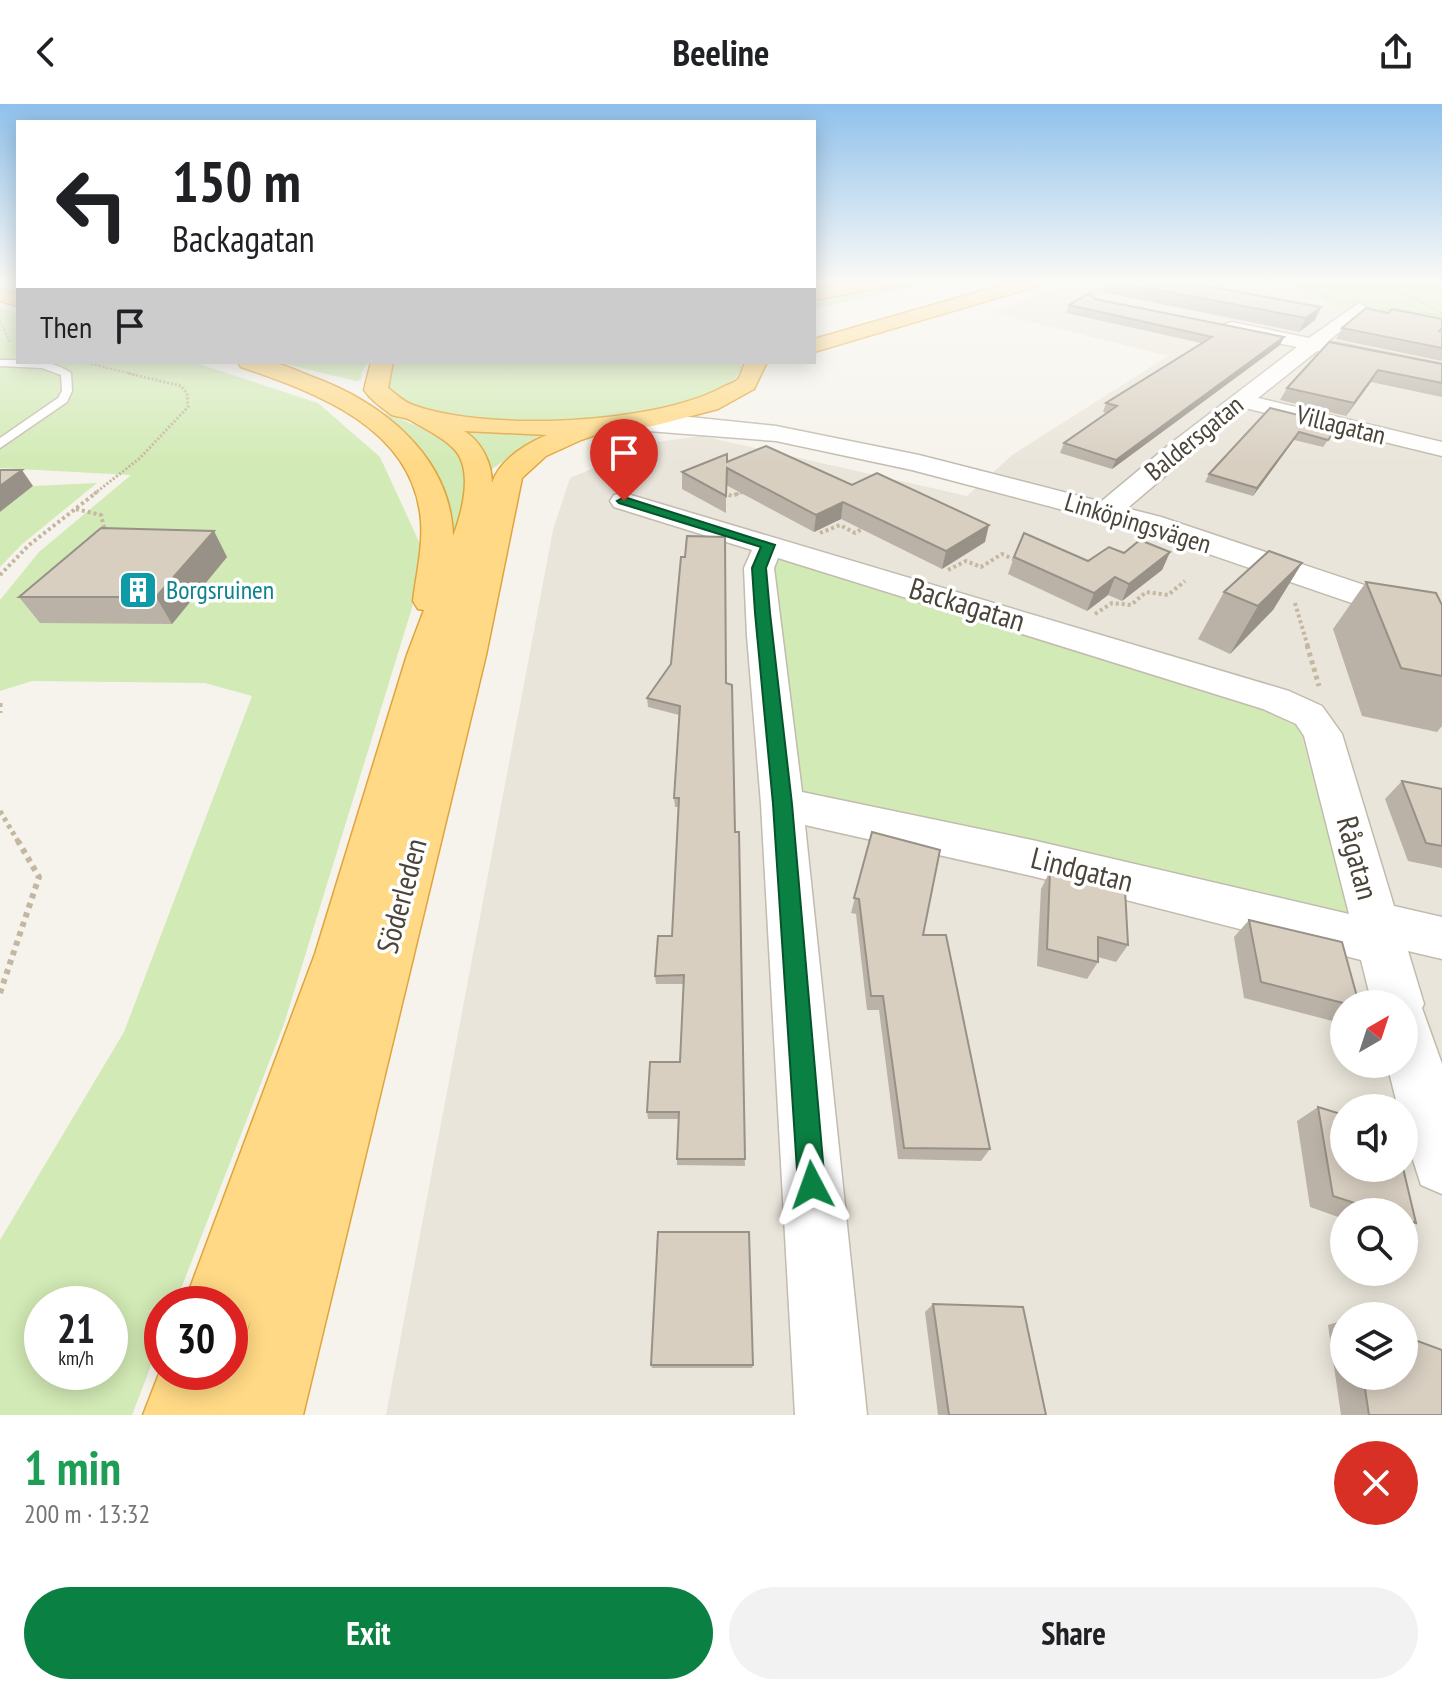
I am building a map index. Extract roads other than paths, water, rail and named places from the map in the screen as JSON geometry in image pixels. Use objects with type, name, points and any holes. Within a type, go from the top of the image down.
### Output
[{"type":"highway","points":[[255,364],[318,384],[347,399],[381,423],[415,463],[435,511],[436,545],[426,655]]},
{"type":"highway","name":"Söderleden","points":[[227,1286],[342,954],[426,655],[477,513],[478,473],[462,441],[421,417],[378,376],[323,379],[258,364]]},
{"type":"highway","points":[[421,417],[512,428],[631,424],[704,407],[735,392],[752,372]]},
{"type":"highway","name":"Söderleden","points":[[263,1415],[467,655],[508,477],[517,464],[531,453],[597,427]]},
{"type":"highway","points":[[183,1415],[192,1390]]},
{"type":"street","points":[[1305,342],[1442,370]]},
{"type":"street","name":"Baldersgatan","points":[[1107,511],[1240,400],[1314,344]]},
{"type":"street","name":"Linköpingsvägen","points":[[752,372],[748,392],[763,413],[792,430],[829,443]]},
{"type":"street","name":"Villagatan","points":[[1240,400],[1442,449]]},
{"type":"street","name":"Linköpingsvägen","points":[[631,424],[715,424],[829,443],[1107,511],[1442,623]]},
{"type":"street","name":"Backagatan","points":[[624,501],[1276,700],[1309,715]]},
{"type":"street","points":[[775,547],[759,568],[782,804],[831,1415]]},
{"type":"street","name":"Rågatan","points":[[1309,715],[1323,734],[1394,990]]},
{"type":"street","name":"Lindgatan","points":[[782,804],[1378,932],[1442,938]]},
{"type":"street","points":[[1418,1077],[1442,1164]]},
{"type":"lane","points":[[0,444],[63,400],[67,391],[66,373],[57,368],[32,364]]},
{"type":"place","name":"Borgsruinen","points":[[138,590]]}]
